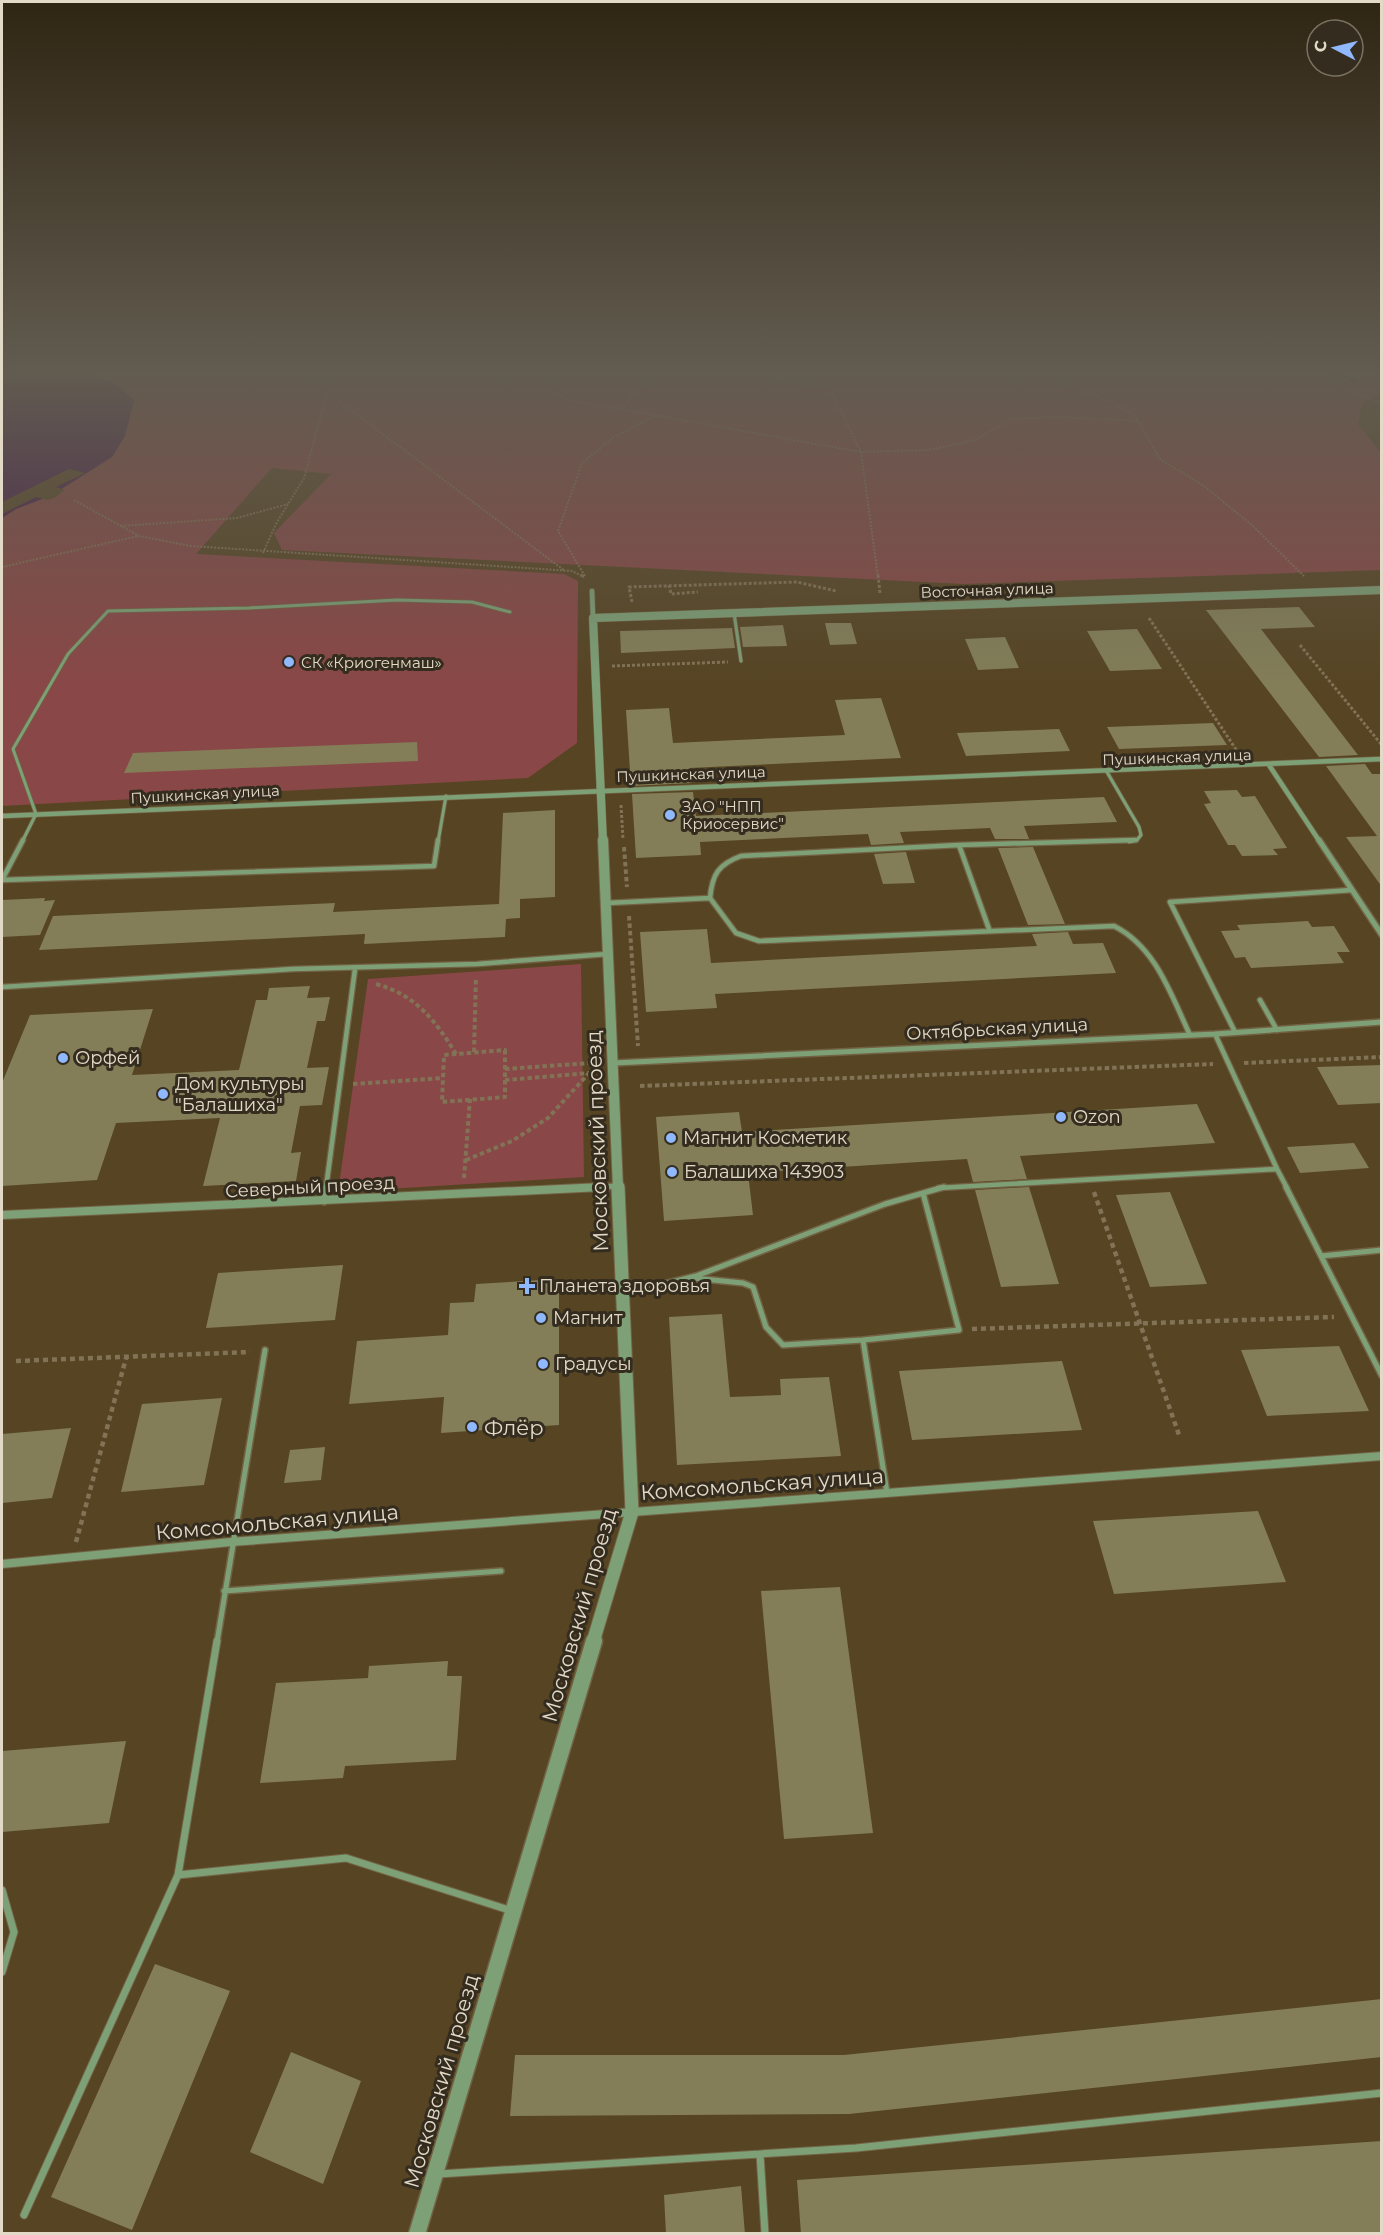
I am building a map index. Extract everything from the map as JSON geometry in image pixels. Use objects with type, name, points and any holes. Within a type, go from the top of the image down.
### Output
[{"type":"street","name":"Восточная улица","points":[[593,618],[1382,590]]},
{"type":"street","name":"Московский проезд","points":[[417,2234],[511,1911],[632,1512],[592,591]]},
{"type":"street","name":"Пушкинская улица","points":[[2,816],[1382,759]]},
{"type":"street","points":[[1269,765],[1381,934]]},
{"type":"street","name":"Октябрьская улица","points":[[614,1063],[1215,1034],[1382,1022]]},
{"type":"street","name":"Северный проезд","points":[[2,1215],[324,1202],[619,1186]]},
{"type":"street","name":"Комсомольская улица","points":[[2,1564],[231,1542],[1382,1456]]},
{"type":"lane","points":[[446,796],[434,866],[2,880],[36,814],[13,749],[68,654],[108,611],[249,608],[397,600],[472,602],[510,612]]},
{"type":"lane","points":[[734,613],[741,662]]},
{"type":"lane","points":[[1107,772],[1139,827],[1142,836],[1137,840],[959,845],[741,856],[722,862],[712,877],[710,898],[736,933],[759,940],[1098,924],[1127,930],[1140,940],[1150,955],[1190,1035]]},
{"type":"lane","points":[[959,845],[989,929]]},
{"type":"lane","points":[[1235,1032],[1170,902],[1352,890]]},
{"type":"lane","points":[[607,903],[710,898]]},
{"type":"lane","points":[[2,987],[293,969],[477,964],[609,954]]},
{"type":"lane","points":[[324,1202],[355,969]]},
{"type":"lane","points":[[1260,1000],[1276,1030]]},
{"type":"lane","points":[[1215,1034],[1277,1169],[1382,1376]]},
{"type":"lane","points":[[622,1295],[690,1278],[885,1204],[943,1187],[1277,1169]]},
{"type":"lane","points":[[690,1278],[732,1281],[753,1287],[759,1298],[766,1332],[783,1345],[960,1330],[923,1193]]},
{"type":"lane","points":[[1321,1256],[1382,1250]]},
{"type":"lane","points":[[863,1340],[887,1493]]},
{"type":"lane","points":[[24,2215],[178,1875],[231,1542],[265,1350]]},
{"type":"lane","points":[[224,1591],[501,1571]]},
{"type":"lane","points":[[178,1875],[346,1858],[511,1911]]},
{"type":"lane","points":[[2,1890],[14,1932],[2,1972]]},
{"type":"lane","points":[[434,2175],[856,2148],[1382,2093]]},
{"type":"lane","points":[[760,2154],[765,2234]]},
{"type":"path","points":[[263,553],[304,477]]},
{"type":"path","points":[[441,477],[566,571]]},
{"type":"path","points":[[577,477],[558,531],[592,591]]},
{"type":"path","points":[[864,477],[880,593]]},
{"type":"path","points":[[1190,477],[1253,526],[1307,578]]},
{"type":"path","points":[[74,500],[139,536],[191,546],[263,553],[566,571],[585,576]]},
{"type":"path","points":[[120,526],[237,518],[288,504]]},
{"type":"path","points":[[2,567],[139,536]]},
{"type":"path","points":[[632,605],[629,587],[797,582],[841,592]]},
{"type":"path","points":[[669,585],[671,594],[698,592]]},
{"type":"path","points":[[1149,618],[1239,754]]},
{"type":"path","points":[[1300,645],[1382,745]]},
{"type":"path","points":[[595,667],[741,662]]},
{"type":"path","points":[[474,1052],[477,964]]},
{"type":"path","points":[[353,982],[390,987],[412,999],[431,1014],[456,1054]]},
{"type":"path","points":[[505,1050],[505,1097],[442,1101],[444,1055],[456,1054],[505,1050]]},
{"type":"path","points":[[640,1086],[1382,1057]]},
{"type":"path","points":[[505,1069],[590,1063]]},
{"type":"path","points":[[466,1160],[512,1142],[548,1118],[590,1072],[505,1080]]},
{"type":"path","points":[[339,1084],[442,1078]]},
{"type":"path","points":[[463,1194],[470,1099]]},
{"type":"path","points":[[1089,1179],[1179,1435]]},
{"type":"path","points":[[960,1330],[1351,1316]]},
{"type":"path","points":[[16,1361],[126,1358],[265,1350]]},
{"type":"path","points":[[72,1557],[126,1358]]},
{"type":"shaded area","points":[[2,477],[80,477],[52,495],[16,509],[2,518]]},
{"type":"shaded area","points":[[78,477],[264,477],[196,554],[564,574],[578,581],[577,743],[528,778],[2,806],[2,518],[16,509],[52,495]]},
{"type":"shaded area","points":[[328,477],[1381,477],[1381,570],[964,584],[282,550],[274,533]]},
{"type":"shaded area","points":[[581,964],[584,1177],[338,1192],[368,979]]},
{"type":"pier","points":[[52,477],[76,477],[56,487],[65,490],[54,498],[47,500],[36,497],[2,514],[2,502]]},
{"type":"building","points":[[1299,607],[1315,627],[1261,629],[1358,755],[1319,757],[1206,610]]},
{"type":"building","points":[[825,623],[851,623],[857,644],[830,645]]},
{"type":"building","points":[[783,625],[787,646],[743,647],[740,627]]},
{"type":"building","points":[[732,628],[735,648],[621,653],[620,631]]},
{"type":"building","points":[[1137,629],[1162,669],[1110,671],[1087,631]]},
{"type":"building","points":[[1005,637],[1019,668],[978,670],[965,639]]},
{"type":"building","points":[[881,698],[901,758],[690,768],[692,783],[631,786],[626,710],[669,708],[673,743],[845,735],[835,700]]},
{"type":"building","points":[[1213,723],[1227,745],[1119,749],[1107,727]]},
{"type":"building","points":[[1059,729],[1070,751],[966,756],[957,733]]},
{"type":"building","points":[[417,742],[418,761],[124,773],[133,753]]},
{"type":"building","points":[[1365,764],[1372,774],[1382,774],[1382,887],[1346,837],[1377,836],[1326,766]]},
{"type":"building","points":[[1237,790],[1242,797],[1255,796],[1287,848],[1273,849],[1278,855],[1242,856],[1235,845],[1228,845],[1204,804],[1211,803],[1204,791]]},
{"type":"building","points":[[693,792],[696,816],[1104,797],[1117,822],[1024,826],[1029,839],[995,839],[990,828],[900,832],[904,843],[871,845],[868,834],[700,842],[701,855],[636,858],[632,794]]},
{"type":"building","points":[[555,810],[555,897],[520,899],[520,918],[506,919],[505,937],[364,944],[365,934],[39,950],[53,916],[335,903],[333,912],[499,904],[503,813]]},
{"type":"building","points":[[1033,847],[1065,924],[1028,925],[998,848]]},
{"type":"building","points":[[906,852],[915,883],[883,884],[874,854]]},
{"type":"building","points":[[45,898],[44,901],[55,900],[40,935],[2,937],[2,900]]},
{"type":"building","points":[[1308,921],[1312,927],[1334,926],[1350,952],[1337,952],[1344,963],[1251,968],[1245,957],[1235,958],[1221,931],[1240,930],[1237,925]]},
{"type":"building","points":[[707,929],[711,963],[1037,946],[1032,934],[1068,932],[1073,944],[1103,943],[1116,973],[715,994],[717,1008],[646,1012],[640,932]]},
{"type":"building","name":"Дом культуры \"Балашиха\"","points":[[310,986],[307,998],[330,997],[325,1021],[317,1021],[307,1068],[329,1067],[322,1105],[300,1106],[291,1153],[301,1152],[296,1181],[203,1186],[220,1118],[116,1123],[97,1180],[2,1186],[2,1083],[30,1015],[153,1009],[132,1075],[239,1070],[256,1000],[267,1000],[269,988]]},
{"type":"building","points":[[1382,1065],[1382,1103],[1338,1105],[1317,1067]]},
{"type":"building","points":[[1197,1104],[1215,1143],[1020,1156],[1027,1179],[973,1182],[967,1159],[748,1173],[753,1215],[664,1221],[656,1117],[739,1112],[742,1132]]},
{"type":"building","points":[[1354,1143],[1369,1168],[1300,1173],[1287,1147]]},
{"type":"building","points":[[1029,1187],[1059,1284],[1001,1287],[975,1190]]},
{"type":"building","points":[[1170,1192],[1207,1284],[1150,1287],[1116,1195]]},
{"type":"building","points":[[343,1265],[335,1320],[206,1328],[218,1273]]},
{"type":"building","points":[[559,1279],[559,1425],[441,1433],[444,1397],[349,1404],[357,1341],[448,1335],[450,1303],[474,1302],[476,1284]]},
{"type":"building","points":[[722,1314],[730,1397],[781,1395],[780,1379],[829,1377],[841,1456],[677,1465],[669,1317]]},
{"type":"building","points":[[1339,1346],[1369,1411],[1267,1416],[1241,1350]]},
{"type":"building","points":[[1062,1361],[1082,1430],[912,1440],[899,1371]]},
{"type":"building","points":[[222,1398],[204,1485],[121,1492],[142,1404]]},
{"type":"building","points":[[71,1428],[52,1498],[2,1503],[2,1434]]},
{"type":"building","points":[[325,1447],[321,1480],[284,1483],[290,1450]]},
{"type":"building","points":[[1258,1511],[1286,1582],[1114,1594],[1093,1521]]},
{"type":"building","points":[[840,1587],[873,1833],[784,1839],[761,1591]]},
{"type":"building","points":[[448,1661],[447,1676],[462,1676],[456,1760],[345,1766],[343,1778],[260,1783],[276,1683],[368,1678],[369,1666]]},
{"type":"building","points":[[126,1741],[109,1823],[2,1832],[2,1751]]},
{"type":"building","points":[[155,1964],[230,1991],[132,2230],[51,2197]]},
{"type":"building","points":[[1382,1999],[1382,2057],[849,2114],[510,2116],[515,2055],[844,2055]]},
{"type":"building","points":[[291,2052],[361,2081],[323,2184],[250,2152]]},
{"type":"building","points":[[1382,2141],[1382,2234],[801,2234],[797,2180]]},
{"type":"building","points":[[741,2186],[745,2234],[666,2234],[664,2195]]},
{"type":"place","name":"СК «Криогенмаш»","points":[[289,662]]},
{"type":"place","name":"ЗАО \"НПП Криосервис\"","points":[[670,815]]},
{"type":"place","name":"Орфей","points":[[63,1058]]},
{"type":"place","name":"Дом культуры \"Балашиха\"","points":[[163,1094]]},
{"type":"place","name":"Ozon","points":[[1061,1117]]},
{"type":"place","name":"Магнит Косметик","points":[[671,1138]]},
{"type":"place","name":"Балашиха 143903","points":[[672,1172]]},
{"type":"place","name":"Планета здоровья","points":[[527,1286]]},
{"type":"place","name":"Магнит","points":[[541,1318]]},
{"type":"place","name":"Градусы","points":[[543,1364]]},
{"type":"place","name":"Флёр","points":[[472,1427]]}]
